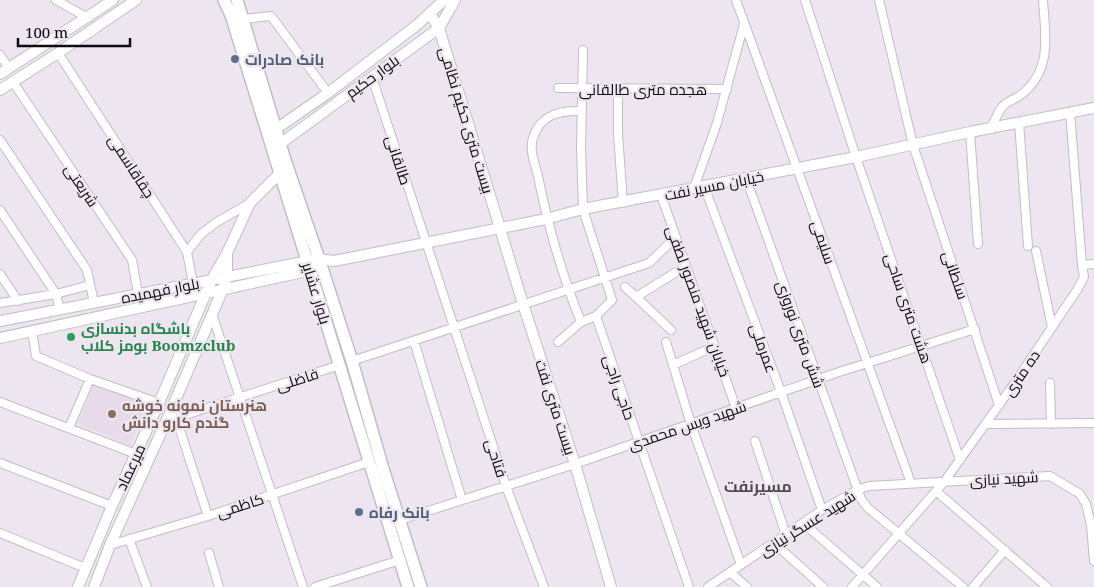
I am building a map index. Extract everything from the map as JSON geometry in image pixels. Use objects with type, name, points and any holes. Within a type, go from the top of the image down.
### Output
[{"type":"main road","name":"بلوار عشایر","points":[[224,0],[231,15],[408,587]]},
{"type":"main road","name":"بلوار عشایر","points":[[237,0],[280,144],[321,263],[421,587]]},
{"type":"street","points":[[56,0],[88,18]]},
{"type":"street","points":[[0,55],[4,71],[114,0]]},
{"type":"street","points":[[0,90],[136,0]]},
{"type":"street","name":"بلوار حکیم","points":[[276,129],[328,93],[430,14],[444,0]]},
{"type":"street","name":"بلوار حکیم","points":[[280,144],[439,28],[455,0]]},
{"type":"street","name":"سلیمی","points":[[736,0],[798,168],[910,484]]},
{"type":"street","name":"هشت متری ساحی","points":[[805,0],[856,157],[960,460]]},
{"type":"street","name":"سلطانی","points":[[879,0],[913,145],[999,405]]},
{"type":"street","points":[[992,127],[1003,106],[1023,94],[1043,66],[1046,51],[1043,0]]},
{"type":"street","name":"بیست متری حکیم نظامی","points":[[430,14],[439,28],[500,228]]},
{"type":"street","points":[[243,19],[271,16],[328,93]]},
{"type":"street","points":[[699,187],[744,24]]},
{"type":"street","points":[[40,48],[48,60]]},
{"type":"street","points":[[558,342],[581,322],[596,316],[612,300],[582,209],[581,88],[583,50]]},
{"type":"street","name":"چقاقاسمی","points":[[58,53],[187,252],[193,283],[192,296]]},
{"type":"street","name":"طالقانی","points":[[372,77],[453,327]]},
{"type":"street","name":"شریعتی","points":[[13,82],[132,260],[138,294]]},
{"type":"street","name":"هجده متری طالقانی","points":[[558,88],[727,89]]},
{"type":"street","points":[[618,88],[618,134],[623,203]]},
{"type":"street","name":"خیابان مسیر نفت","points":[[309,266],[546,219],[582,209],[623,203],[856,157],[992,127],[1094,108]]},
{"type":"street","points":[[581,111],[568,110],[551,115],[538,125],[532,140],[531,153],[536,168],[546,219],[568,290],[581,322]]},
{"type":"street","name":"ده متری","points":[[852,587],[944,482],[999,405],[1084,277],[1088,265],[1070,112]]},
{"type":"street","points":[[1020,122],[1028,246]]},
{"type":"street","points":[[970,132],[978,244]]},
{"type":"street","points":[[0,140],[86,270],[94,303]]},
{"type":"street","points":[[187,252],[201,234],[216,222],[250,202],[279,174]]},
{"type":"street","name":"شش متری نوروزی","points":[[746,178],[860,499],[868,508],[961,586]]},
{"type":"street","name":"عمرملی","points":[[699,187],[781,392],[822,510]]},
{"type":"street","name":"خیابان شهید منصور لطفی","points":[[661,195],[736,408]]},
{"type":"street","name":"میرعماد","points":[[78,587],[212,279],[227,253],[250,202]]},
{"type":"street","points":[[0,210],[56,294],[60,310]]},
{"type":"street","name":"بیست متری نفت","points":[[500,228],[575,464],[611,587]]},
{"type":"street","points":[[352,361],[648,263],[676,237]]},
{"type":"street","points":[[1036,251],[1052,327]]},
{"type":"street","name":"میرعماد","points":[[94,587],[110,545],[172,417],[178,394],[223,288],[227,276],[227,253]]},
{"type":"street","name":"بلوار فهمیده","points":[[0,321],[227,276],[309,266]]},
{"type":"street","name":"بلوار فهمیده","points":[[0,338],[206,293],[309,266]]},
{"type":"street","points":[[636,297],[686,266]]},
{"type":"street","points":[[0,274],[18,301]]},
{"type":"street","points":[[0,303],[56,294],[90,285]]},
{"type":"street","points":[[625,287],[671,330]]},
{"type":"street","points":[[213,312],[303,587]]},
{"type":"street","name":"حاجی راجی","points":[[596,316],[689,587]]},
{"type":"street","name":"فتاحی","points":[[453,327],[506,486],[544,587]]},
{"type":"street","name":"شهید ویس محمدی","points":[[400,520],[575,464],[818,379],[975,329]]},
{"type":"street","points":[[32,331],[36,356],[90,379],[159,403]]},
{"type":"street","points":[[414,341],[462,500]]},
{"type":"street","points":[[666,342],[691,424],[741,565]]},
{"type":"street","points":[[673,365],[715,346]]},
{"type":"street","name":"فاضلی","points":[[172,417],[240,398],[340,365]]},
{"type":"street","points":[[69,428],[90,379]]},
{"type":"street","points":[[1050,383],[1051,424]]},
{"type":"street","points":[[165,390],[178,394]]},
{"type":"street","points":[[0,402],[136,454]]},
{"type":"street","points":[[172,417],[208,516]]},
{"type":"street","points":[[986,424],[1094,424]]},
{"type":"street","points":[[755,441],[786,534]]},
{"type":"street","name":"کاظمی","points":[[110,545],[208,516],[369,462]]},
{"type":"street","points":[[0,463],[112,506]]},
{"type":"street","name":"شهید نیازی","points":[[944,482],[1050,476],[1080,494],[1091,511],[1094,561]]},
{"type":"street","name":"شهید عسگر نیازی","points":[[708,587],[822,510],[857,490],[869,486],[944,482]]},
{"type":"street","points":[[936,491],[1047,587]]},
{"type":"street","points":[[803,523],[877,587]]},
{"type":"street","points":[[0,533],[85,568]]},
{"type":"street","points":[[129,539],[148,587]]},
{"type":"street","points":[[774,543],[823,587]]},
{"type":"street","points":[[973,587],[1004,550]]},
{"type":"street","points":[[209,553],[219,587]]},
{"type":"street","points":[[315,587],[400,560]]},
{"type":"street","points":[[730,572],[747,587]]},
{"type":"shaded area","name":"هنرستان نمونه خوشه گندم کارو دانش","points":[[94,384],[146,404],[130,445],[78,424]]},
{"type":"place","name":"بانک صادرات","points":[[235,59]]},
{"type":"place","name":"باشگاه بدنسازی بومز کلاب Boomzclub","points":[[71,337]]},
{"type":"place","name":"هنرستان نمونه خوشه گندم کارو دانش","points":[[112,414]]},
{"type":"place","name":"بانک رفاه","points":[[359,512]]},
{"type":"district","name":"مسیرنفت","points":[[758,486]]}]
